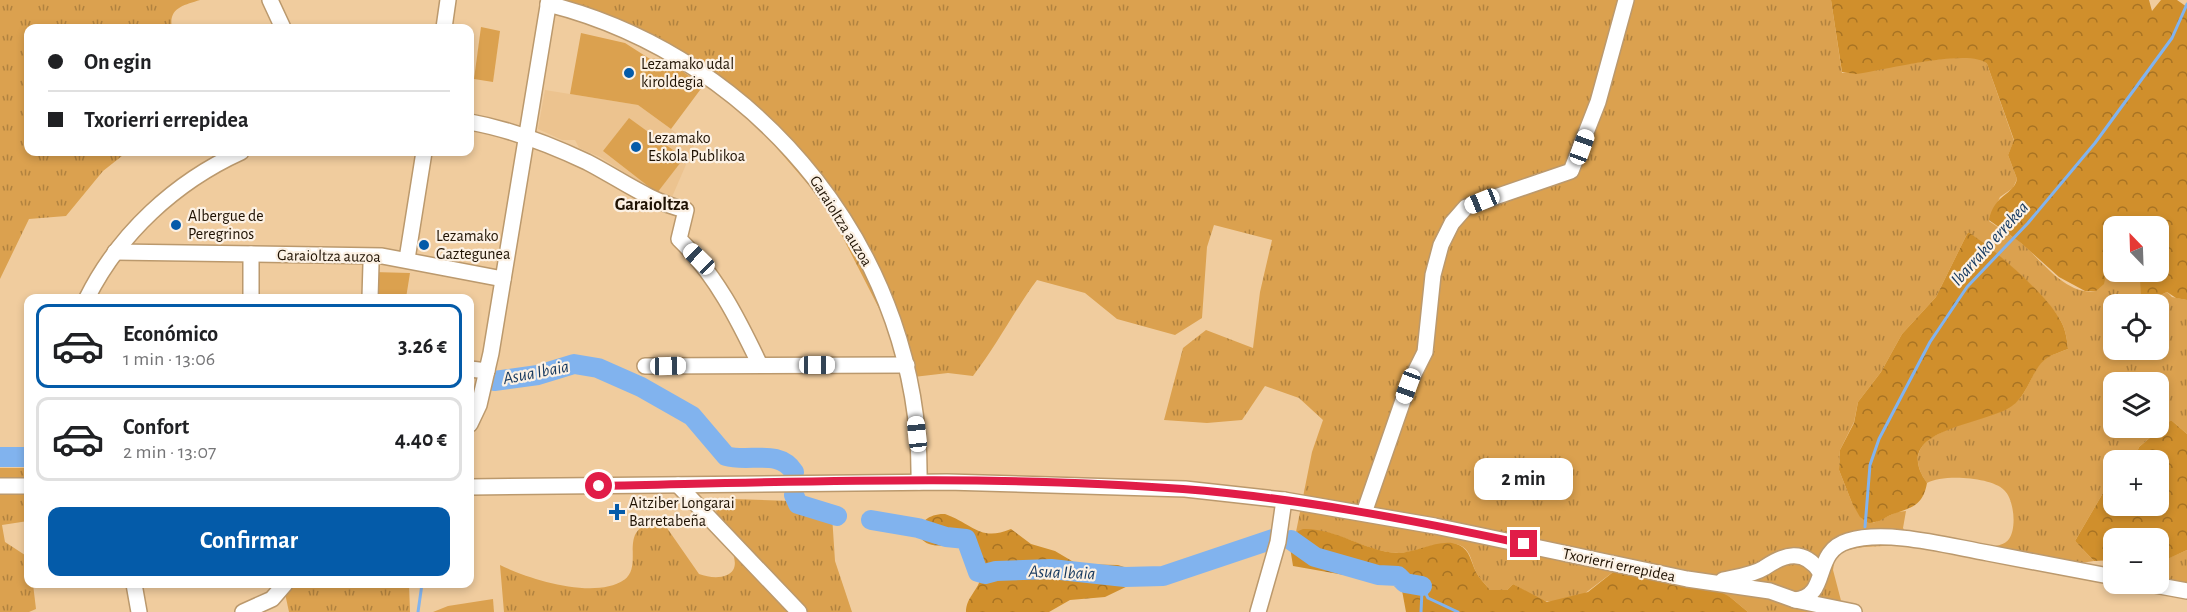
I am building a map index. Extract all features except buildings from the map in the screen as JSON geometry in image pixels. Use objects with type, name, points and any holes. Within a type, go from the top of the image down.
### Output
[{"type":"street","points":[[270,0],[281,24]]},
{"type":"street","points":[[445,24],[448,0]]},
{"type":"street","points":[[1364,513],[1408,386],[1425,352],[1433,275],[1442,245],[1452,224],[1466,207],[1571,171],[1598,102],[1626,0]]},
{"type":"street","name":"Garaioltza auzoa","points":[[474,416],[479,405],[487,371],[548,1],[632,32],[681,58],[723,89],[779,136],[811,172],[860,246],[888,306],[907,365],[916,423],[919,482]]},
{"type":"street","points":[[474,123],[527,138],[585,162],[673,207],[686,210],[679,239],[699,259],[715,281],[760,365]]},
{"type":"street","points":[[89,294],[115,252],[130,234],[177,190],[234,156]]},
{"type":"street","points":[[407,259],[423,156]]},
{"type":"street","points":[[130,234],[132,242],[140,252]]},
{"type":"street","name":"Garaioltza auzoa","points":[[115,252],[407,259],[503,279]]},
{"type":"street","points":[[251,254],[251,294]]},
{"type":"street","points":[[370,294],[371,264]]},
{"type":"street","points":[[645,366],[907,365]]},
{"type":"street","points":[[474,369],[487,371]]},
{"type":"street","points":[[474,486],[919,482]]},
{"type":"street","name":"Txorierri errepidea","points":[[919,482],[1132,485],[1284,500],[1364,513],[1687,579],[1770,591],[1795,600],[1849,611]]},
{"type":"street","points":[[678,485],[799,612]]},
{"type":"street","points":[[0,486],[24,486]]},
{"type":"street","points":[[1258,612],[1278,542],[1284,500]]},
{"type":"street","points":[[1795,600],[1810,595],[1825,559],[1835,547],[1864,538],[1949,546],[2103,575]]},
{"type":"street","points":[[1711,582],[1763,568],[1779,559],[1797,556],[1813,562],[1832,601],[1849,611]]},
{"type":"street","points":[[1763,568],[1762,582],[1770,591]]},
{"type":"street","points":[[135,588],[139,612]]},
{"type":"street","points":[[243,612],[272,599],[282,588]]},
{"type":"street","points":[[2169,588],[2187,591]]},
{"type":"shaded area","name":"Lezamako Eskola Publikoa","points":[[545,90],[638,105],[694,146],[669,204],[657,193],[600,157],[579,148],[575,140],[562,140],[538,129]]},
{"type":"green space","points":[[0,0],[200,0],[178,8],[172,16],[171,24],[24,24],[24,156],[122,156],[103,171],[66,216],[29,219],[0,279]]},
{"type":"green space","points":[[547,0],[1831,0],[1842,73],[1962,56],[1980,58],[1987,64],[2014,141],[2008,155],[2017,179],[2013,188],[2000,197],[1989,221],[2020,242],[2054,275],[2074,288],[2096,291],[2103,270],[2103,282],[2141,282],[2149,294],[2103,294],[2103,360],[2169,360],[2169,294],[2172,297],[2187,300],[2187,434],[2171,420],[2169,422],[2169,372],[2103,372],[2103,438],[2150,438],[2138,450],[2103,450],[2103,493],[2075,541],[2094,561],[2068,565],[1988,548],[2005,543],[2011,534],[2013,514],[2007,494],[1989,482],[1967,478],[1944,478],[1927,483],[1918,464],[1920,450],[1931,438],[1947,430],[2015,403],[2024,393],[2042,362],[2068,349],[2063,325],[2051,307],[2017,272],[1968,232],[1936,297],[1902,334],[1881,372],[1858,402],[1854,422],[1840,450],[1839,470],[1852,503],[1873,523],[1897,512],[1906,511],[1903,528],[1913,544],[1862,547],[1843,552],[1835,557],[1833,570],[1844,612],[1748,612],[1730,597],[1617,569],[1584,594],[1552,602],[1539,600],[1513,584],[1507,590],[1490,590],[1477,574],[1468,552],[1456,544],[1440,544],[1399,553],[1386,552],[1322,531],[1296,532],[1312,452],[1323,420],[1299,398],[1265,386],[1242,420],[1207,423],[1164,420],[1183,348],[1206,330],[1253,348],[1260,292],[1272,240],[1214,225],[1207,247],[1202,318],[1175,335],[1117,319],[1085,293],[1037,280],[973,376],[948,373],[905,378],[890,330],[839,230],[819,197],[719,81]]},
{"type":"green space","points":[[1831,0],[2149,0],[2152,11],[2161,0],[2177,0],[2187,7],[2187,300],[2176,298],[2167,292],[2141,294],[2140,282],[2169,282],[2169,216],[2103,216],[2104,282],[2096,291],[2085,291],[2059,277],[2021,243],[1989,220],[1995,205],[2012,188],[2017,179],[2008,155],[2014,140],[1987,64],[1978,59],[1964,58],[1925,61],[1856,74],[1842,72]]},
{"type":"green space","points":[[481,27],[500,31],[493,82],[474,79]]},
{"type":"green space","name":"Lezamako udal kiroldegia","points":[[581,33],[625,43],[650,59],[664,58],[703,86],[671,129],[638,105],[570,94]]},
{"type":"green space","points":[[629,118],[684,158],[657,193],[603,151]]},
{"type":"green space","points":[[1968,232],[2004,259],[2042,296],[2061,321],[2068,349],[2042,362],[2018,401],[2012,406],[1999,413],[1944,431],[1929,440],[1920,451],[1918,465],[1927,483],[1920,501],[1907,509],[1869,523],[1860,517],[1852,503],[1839,470],[1840,450],[1854,423],[1858,402],[1881,372],[1902,334],[1936,297]]},
{"type":"green space","points":[[373,272],[410,273],[407,294],[372,294]]},
{"type":"green space","points":[[2171,420],[2187,434],[2187,550],[2169,558],[2169,528],[2103,528],[2103,561],[2094,561],[2075,541],[2103,493],[2103,516],[2169,516],[2169,450],[2138,450],[2150,438],[2169,438],[2169,422]]},
{"type":"green space","points":[[0,468],[24,468],[24,522],[2,525],[5,542],[24,554],[24,588],[33,588],[36,609],[29,612],[0,612]]},
{"type":"green space","points":[[731,499],[792,501],[798,506],[832,515],[835,561],[852,612],[504,612],[500,565],[527,576],[561,585],[579,588],[611,586],[624,580],[629,574],[632,567],[635,536],[639,530],[652,523],[660,523],[667,528],[699,574],[713,577],[727,575],[733,570],[735,563],[716,508],[720,502]]},
{"type":"green space","points":[[945,514],[984,533],[992,534],[1011,529],[1031,544],[1055,551],[1077,564],[1118,565],[1142,573],[1132,584],[1105,597],[1070,600],[1049,612],[966,612],[968,602],[981,576],[973,570],[966,545],[933,545],[920,536],[919,531],[924,521],[930,517]]},
{"type":"green space","points":[[1303,529],[1327,532],[1372,548],[1396,553],[1436,544],[1459,545],[1468,553],[1477,574],[1490,590],[1507,590],[1513,584],[1547,602],[1588,592],[1617,569],[1707,585],[1730,597],[1748,612],[1406,612],[1401,585],[1293,566],[1289,541],[1294,533]]},
{"type":"green space","points":[[2187,550],[2187,594],[2169,584],[2169,558]]},
{"type":"green space","points":[[284,588],[409,588],[410,612],[289,612]]},
{"type":"green space","points":[[493,599],[494,612],[433,612],[448,606]]},
{"type":"waterway","name":"Ibarrako errekea","points":[[1865,527],[1870,465],[1879,439],[1930,342],[1967,287],[2028,223],[2095,143],[2172,38],[2187,4]]},
{"type":"waterway","name":"Asua Ibaia","points":[[494,381],[538,375],[574,364],[598,368],[641,387],[692,416],[726,456],[772,458],[788,465],[794,472]]},
{"type":"waterway","name":"Asua Ibaia","points":[[0,457],[24,457]]},
{"type":"waterway","name":"Asua Ibaia","points":[[794,495],[798,504],[837,516]]},
{"type":"waterway","name":"Asua Ibaia","points":[[871,520],[918,528],[946,537],[966,539],[978,572],[985,574],[996,571],[1051,569],[1125,577],[1163,576],[1273,539]]},
{"type":"waterway","name":"Asua Ibaia","points":[[1291,540],[1315,557],[1378,575],[1398,576],[1405,583],[1422,586]]},
{"type":"waterway","name":"Ibarrako errekea","points":[[1422,586],[1428,598],[1458,612]]},
{"type":"waterway","points":[[418,612],[421,588]]},
{"type":"waterway","points":[[1421,612],[1422,591]]},
{"type":"place","name":"Lezamako udal kiroldegia","points":[[629,73]]},
{"type":"place","name":"Lezamako Eskola Publikoa","points":[[636,147]]},
{"type":"place","name":"Albergue de Peregrinos","points":[[176,225]]},
{"type":"place","name":"Lezamako Gaztegunea","points":[[424,245]]},
{"type":"place","name":"Aitziber Longarai Barretabeña","points":[[617,512]]},
{"type":"district","name":"Garaioltza","points":[[652,205]]},
{"type":"route","points":[[599,486],[947,482],[1149,486],[1284,500],[1524,544]]}]
